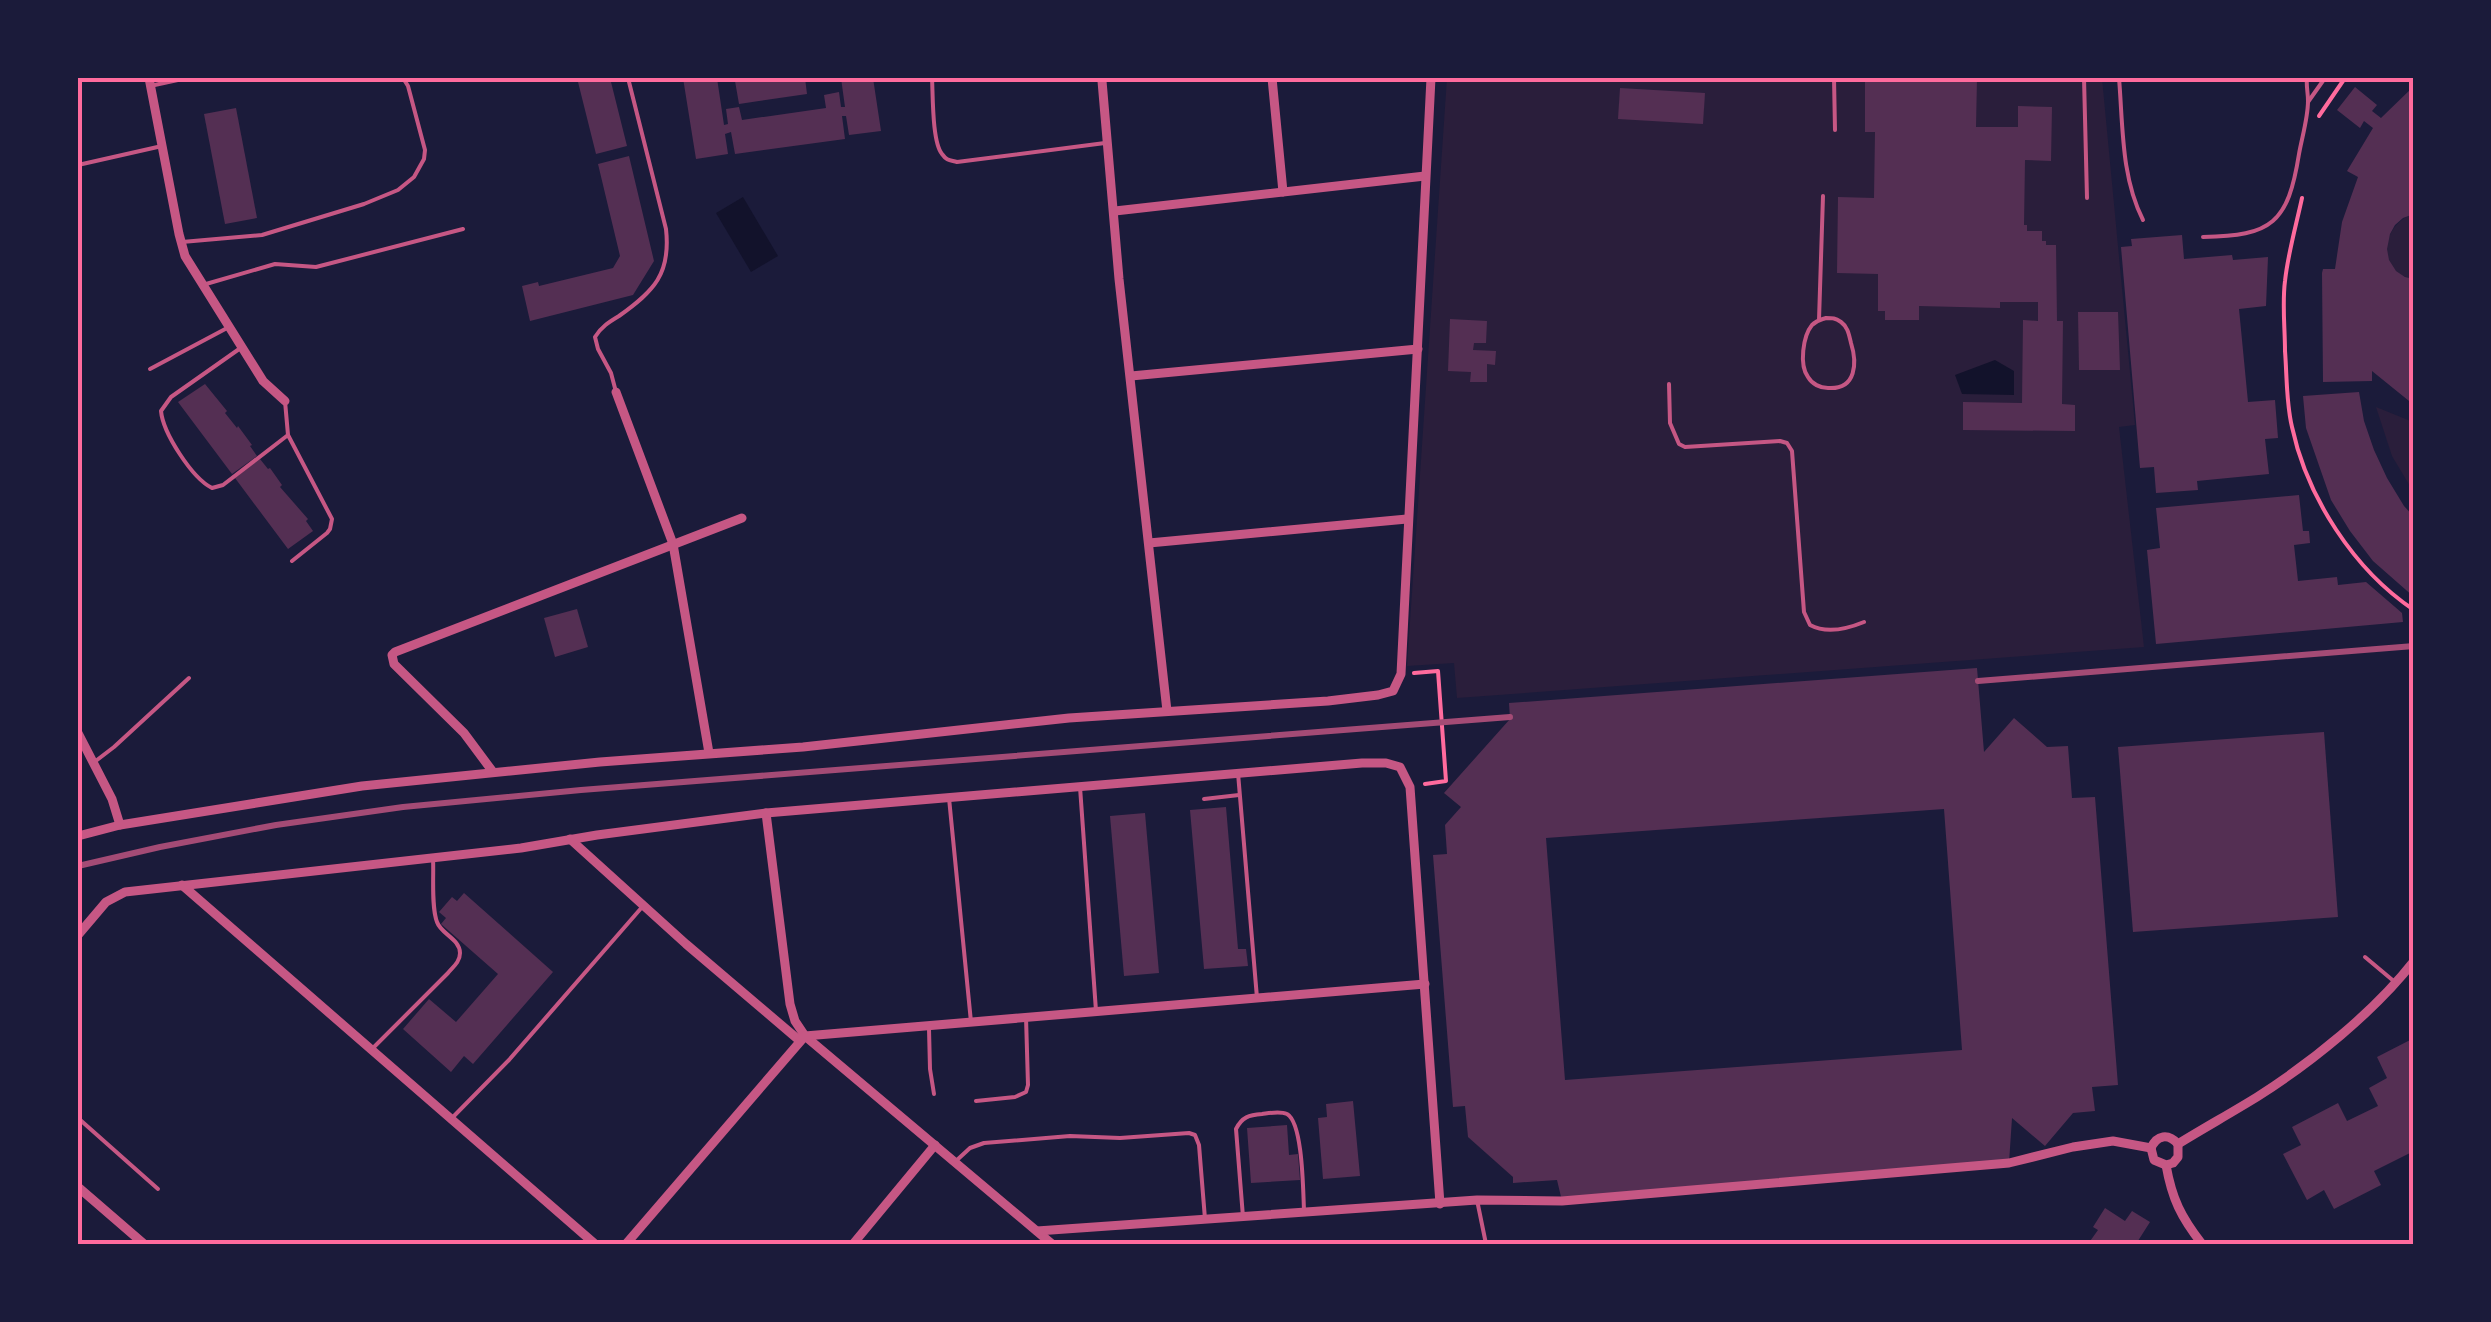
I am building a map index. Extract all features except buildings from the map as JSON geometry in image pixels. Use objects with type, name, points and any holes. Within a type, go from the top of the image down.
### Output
[{"type":"street","points":[[1272,78],[1283,192]]},
{"type":"street","points":[[78,836],[120,825],[362,786],[802,747],[1068,718],[1328,701],[1393,691],[1400,674],[1431,78]]},
{"type":"street","points":[[1102,81],[1119,279],[1167,712]]},
{"type":"street","points":[[150,82],[185,256],[268,387],[285,401]]},
{"type":"street","points":[[1114,211],[1425,176]]},
{"type":"street","points":[[1131,376],[1418,349]]},
{"type":"street","points":[[616,392],[673,544],[709,753]]},
{"type":"street","points":[[493,772],[464,733],[394,664],[391,658],[395,652],[742,518]]},
{"type":"street","points":[[1149,543],[1408,519]]},
{"type":"street","points":[[78,733],[112,800],[120,825]]},
{"type":"street","points":[[78,935],[114,896],[125,892],[433,858],[766,813],[1386,763],[1400,768],[1410,786],[1440,1204]]},
{"type":"street","points":[[766,813],[790,1004],[802,1039]]},
{"type":"street","points":[[570,840],[802,1039],[1037,1230],[1047,1243]]},
{"type":"street","points":[[182,885],[596,1244]]},
{"type":"street","points":[[2178,1144],[2298,1068],[2396,983],[2414,961]]},
{"type":"street","points":[[626,1244],[802,1039],[1425,984]]},
{"type":"street","points":[[2162,1136],[2170,1137],[2180,1151],[2177,1159],[2166,1165],[2154,1160],[2151,1148],[2162,1136]]},
{"type":"street","points":[[1037,1230],[1477,1200],[1562,1200],[2009,1162],[2112,1141],[2151,1148]]},
{"type":"street","points":[[853,1244],[935,1145]]},
{"type":"street","points":[[2166,1165],[2178,1212],[2202,1244]]},
{"type":"street","points":[[78,1187],[144,1244]]},
{"type":"lane","points":[[150,82],[187,78]]},
{"type":"lane","points":[[181,242],[262,235],[398,190],[414,177],[424,159],[403,78]]},
{"type":"lane","points":[[616,392],[595,337],[650,292],[660,278],[666,257],[666,229],[628,78]]},
{"type":"lane","points":[[932,78],[938,147],[950,161],[1108,143]]},
{"type":"lane","points":[[1834,78],[1835,130]]},
{"type":"lane","points":[[2084,78],[2087,198]]},
{"type":"lane","points":[[2119,78],[2129,182],[2142,220]]},
{"type":"lane","points":[[2202,237],[2255,232],[2284,212],[2294,182],[2308,102],[2307,78]]},
{"type":"lane","points":[[2308,102],[2326,78]]},
{"type":"lane","points":[[78,165],[162,146]]},
{"type":"lane","points":[[1819,320],[1832,318],[1843,324],[1856,360],[1851,377],[1836,388],[1814,384],[1802,360],[1809,330],[1819,320],[1822,196]]},
{"type":"lane","points":[[203,285],[275,264],[316,267],[464,228]]},
{"type":"lane","points":[[150,369],[230,327]]},
{"type":"lane","points":[[242,347],[165,404],[161,411],[166,433],[202,482],[212,488],[223,485],[288,435]]},
{"type":"lane","points":[[1670,384],[1670,423],[1685,447],[1787,443],[1792,450],[1804,612],[1810,625],[1820,631],[1864,622]]},
{"type":"lane","points":[[285,401],[288,435],[332,519],[327,533],[292,560]]},
{"type":"lane","points":[[94,763],[189,678]]},
{"type":"lane","points":[[1238,774],[1257,998]]},
{"type":"lane","points":[[1080,786],[1096,1011]]},
{"type":"lane","points":[[1204,799],[1239,796]]},
{"type":"lane","points":[[949,798],[971,1022]]},
{"type":"lane","points":[[371,1050],[459,960],[458,945],[436,920],[433,858]]},
{"type":"lane","points":[[451,1119],[509,1060],[643,906]]},
{"type":"lane","points":[[2365,958],[2396,983]]},
{"type":"lane","points":[[976,1101],[1014,1098],[1026,1092],[1026,1018]]},
{"type":"lane","points":[[928,1026],[934,1094]]},
{"type":"lane","points":[[1243,1217],[1236,1129],[1241,1120],[1252,1114],[1282,1112],[1294,1121],[1304,1212]]},
{"type":"lane","points":[[78,1118],[158,1189]]},
{"type":"lane","points":[[955,1162],[970,1148],[984,1143],[1189,1133],[1200,1145],[1204,1220]]},
{"type":"lane","points":[[1477,1200],[1486,1244]]},
{"type":"path","points":[[2319,114],[2345,78]]},
{"type":"path","points":[[2305,188],[2284,286],[2287,386],[2293,434],[2316,492],[2345,542],[2362,564],[2414,610]]},
{"type":"path","points":[[1400,674],[1438,671],[1446,781],[1410,786]]},
{"type":"shaded area","points":[[1447,78],[2102,78],[2135,425],[2119,427],[2144,647],[1457,698],[1454,663],[1407,666]]},
{"type":"shaded area","points":[[743,197],[778,256],[751,272],[716,213]]},
{"type":"shaded area","points":[[2413,214],[2413,279],[2392,267],[2387,248],[2394,228]]},
{"type":"shaded area","points":[[1995,360],[2014,371],[2014,395],[1962,394],[1955,375]]},
{"type":"shaded area","points":[[2376,407],[2413,422],[2413,491],[2392,456]]},
{"type":"railway","points":[[1978,681],[2414,646]]},
{"type":"railway","points":[[78,866],[276,825],[403,807],[1510,717]]}]
